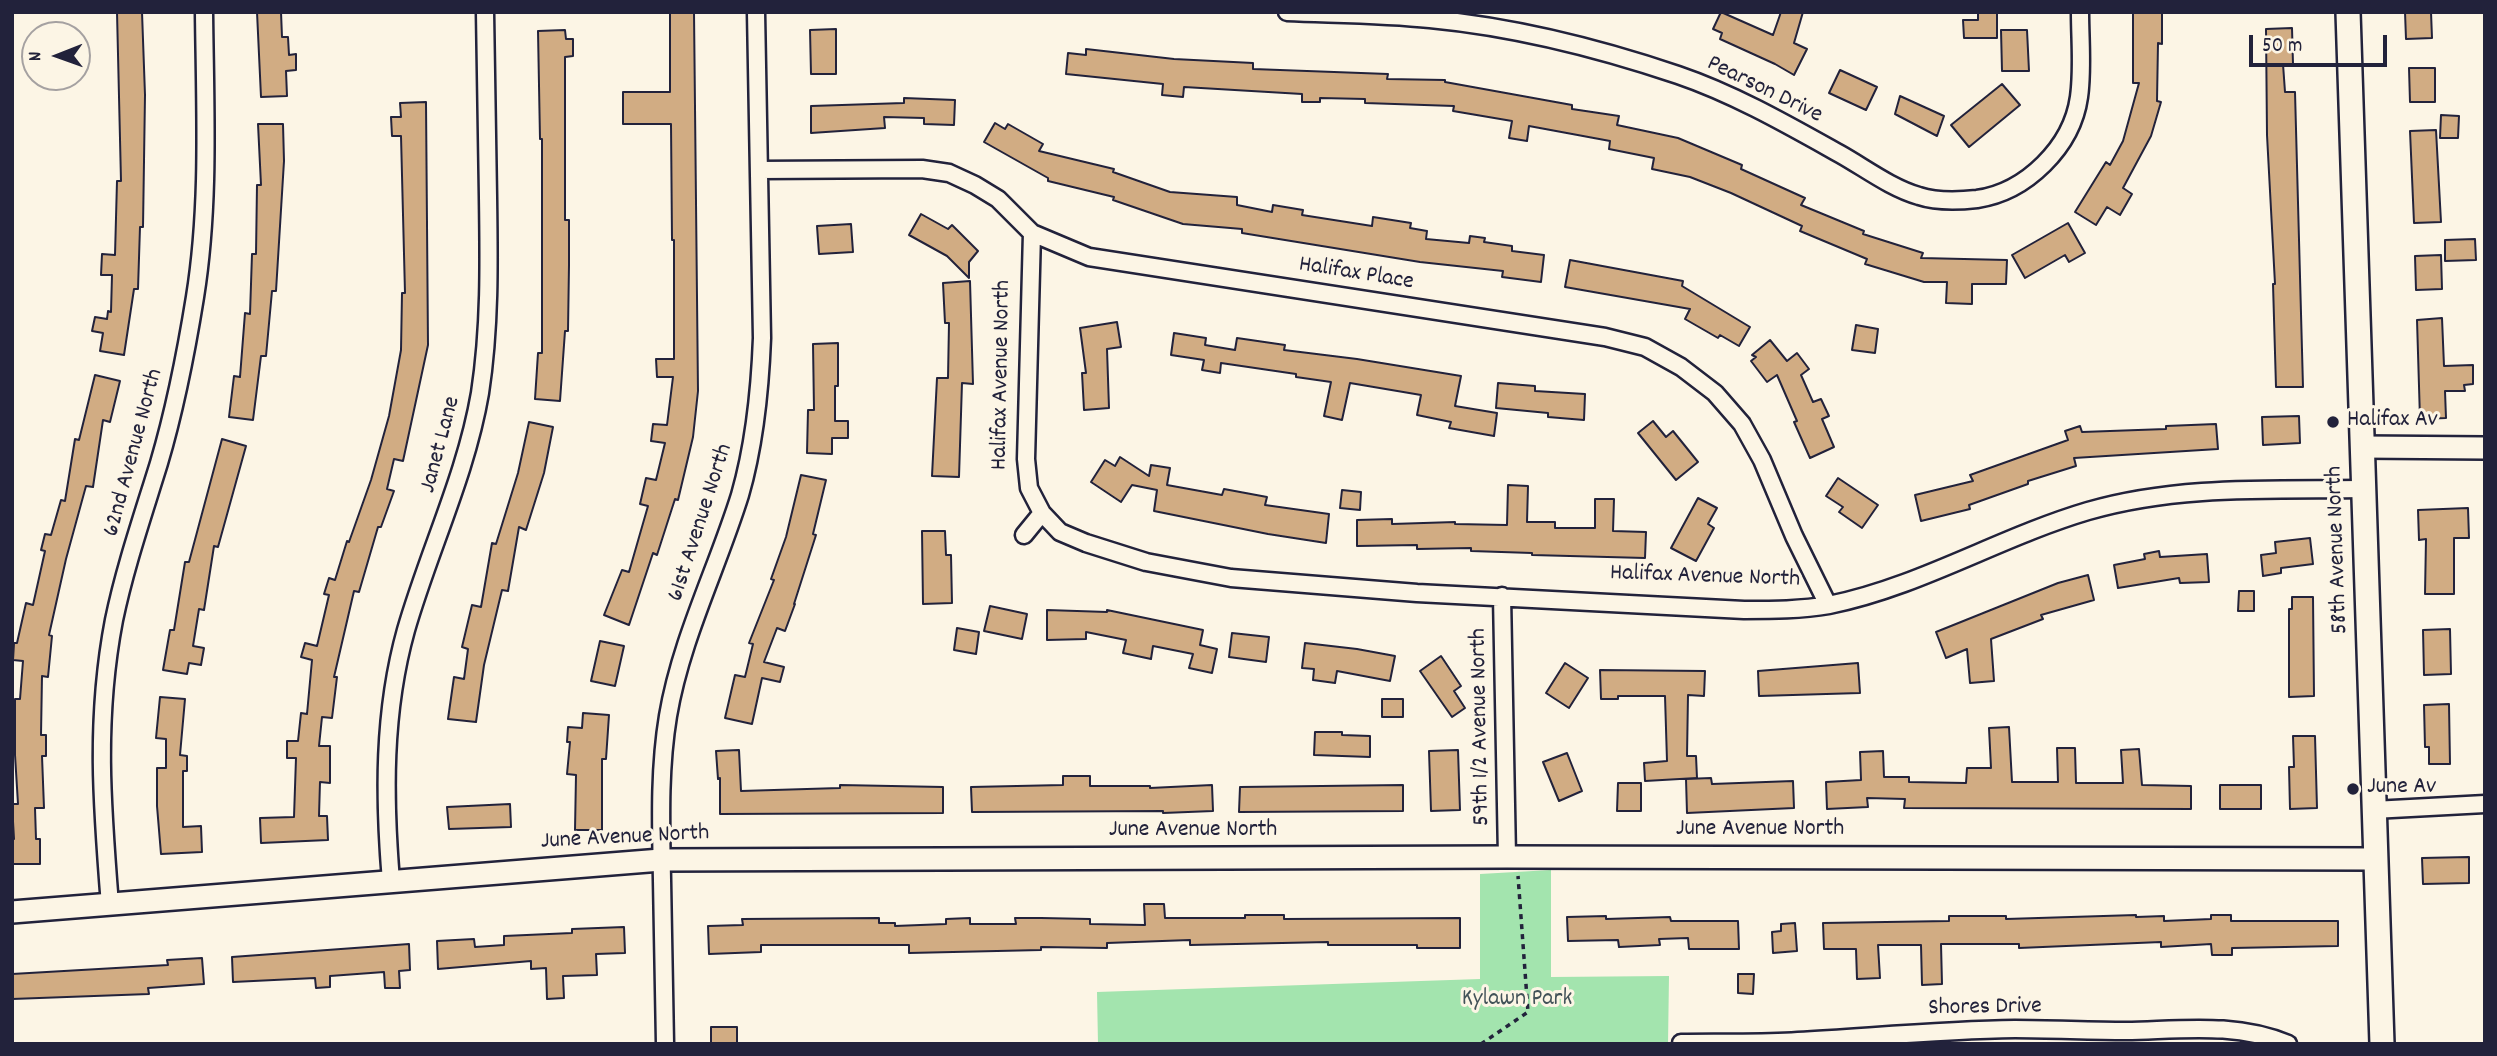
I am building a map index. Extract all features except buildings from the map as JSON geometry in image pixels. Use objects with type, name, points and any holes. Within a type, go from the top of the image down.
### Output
[{"type":"main road","name":"58th Avenue North","points":[[2348,12],[2382,1044]]},
{"type":"street","name":"62nd Avenue North","points":[[110,905],[102,813],[100,748],[105,684],[117,608],[180,378],[195,295],[204,197],[204,12]]},
{"type":"street","name":"Janet Lane","points":[[391,881],[385,770],[391,700],[405,632],[466,454],[480,393],[487,331],[489,268],[485,12]]},
{"type":"street","name":"61st Avenue North","points":[[665,1044],[662,767],[668,715],[679,665],[741,493],[753,443],[760,391],[762,338],[756,12]]},
{"type":"street","name":"Pearson Drive","points":[[1287,12],[1429,19],[1514,31],[1599,51],[1680,76],[1759,109],[1892,184],[1919,196],[1950,201],[1979,199],[2008,190],[2034,174],[2054,152],[2070,127],[2079,99],[2080,12]]},
{"type":"street","name":"Halifax Place","points":[[759,170],[922,169],[949,173],[998,199],[1032,233],[1089,257],[1605,337],[1645,347],[1681,367],[1715,393],[1742,424],[1762,460],[1794,536],[1828,605]]},
{"type":"street","name":"Halifax Avenue North","points":[[1032,233],[1026,459],[1029,488],[1042,513],[1060,531],[1086,543],[1146,562],[1231,578],[1417,593],[1744,610],[1798,609],[1828,605],[1901,584],[2024,534],[2103,508],[2158,496],[2227,490],[2362,489]]},
{"type":"street","points":[[2362,447],[2485,448]]},
{"type":"street","points":[[1024,535],[1042,513]]},
{"type":"street","name":"59th 1/2 Avenue North","points":[[1503,596],[1511,857]]},
{"type":"street","points":[[2373,810],[2485,804]]},
{"type":"street","name":"June Avenue North","points":[[12,912],[662,860],[1511,857],[2376,859]]},
{"type":"street","name":"Shores Drive","points":[[1681,1043],[1795,1043],[1906,1033],[2015,1029],[2127,1037],[2207,1028],[2270,1037],[2288,1044]]},
{"type":"path","points":[[1481,1044],[1528,1012],[1518,879],[1511,857]]},
{"type":"green space","name":"Kylawn Park","points":[[1551,870],[1551,977],[1669,976],[1668,1044],[1098,1044],[1097,992],[1480,979],[1480,874]]},
{"type":"place","name":"Halifax Av","points":[[2333,422]]},
{"type":"place","name":"June Av","points":[[2353,789]]}]
